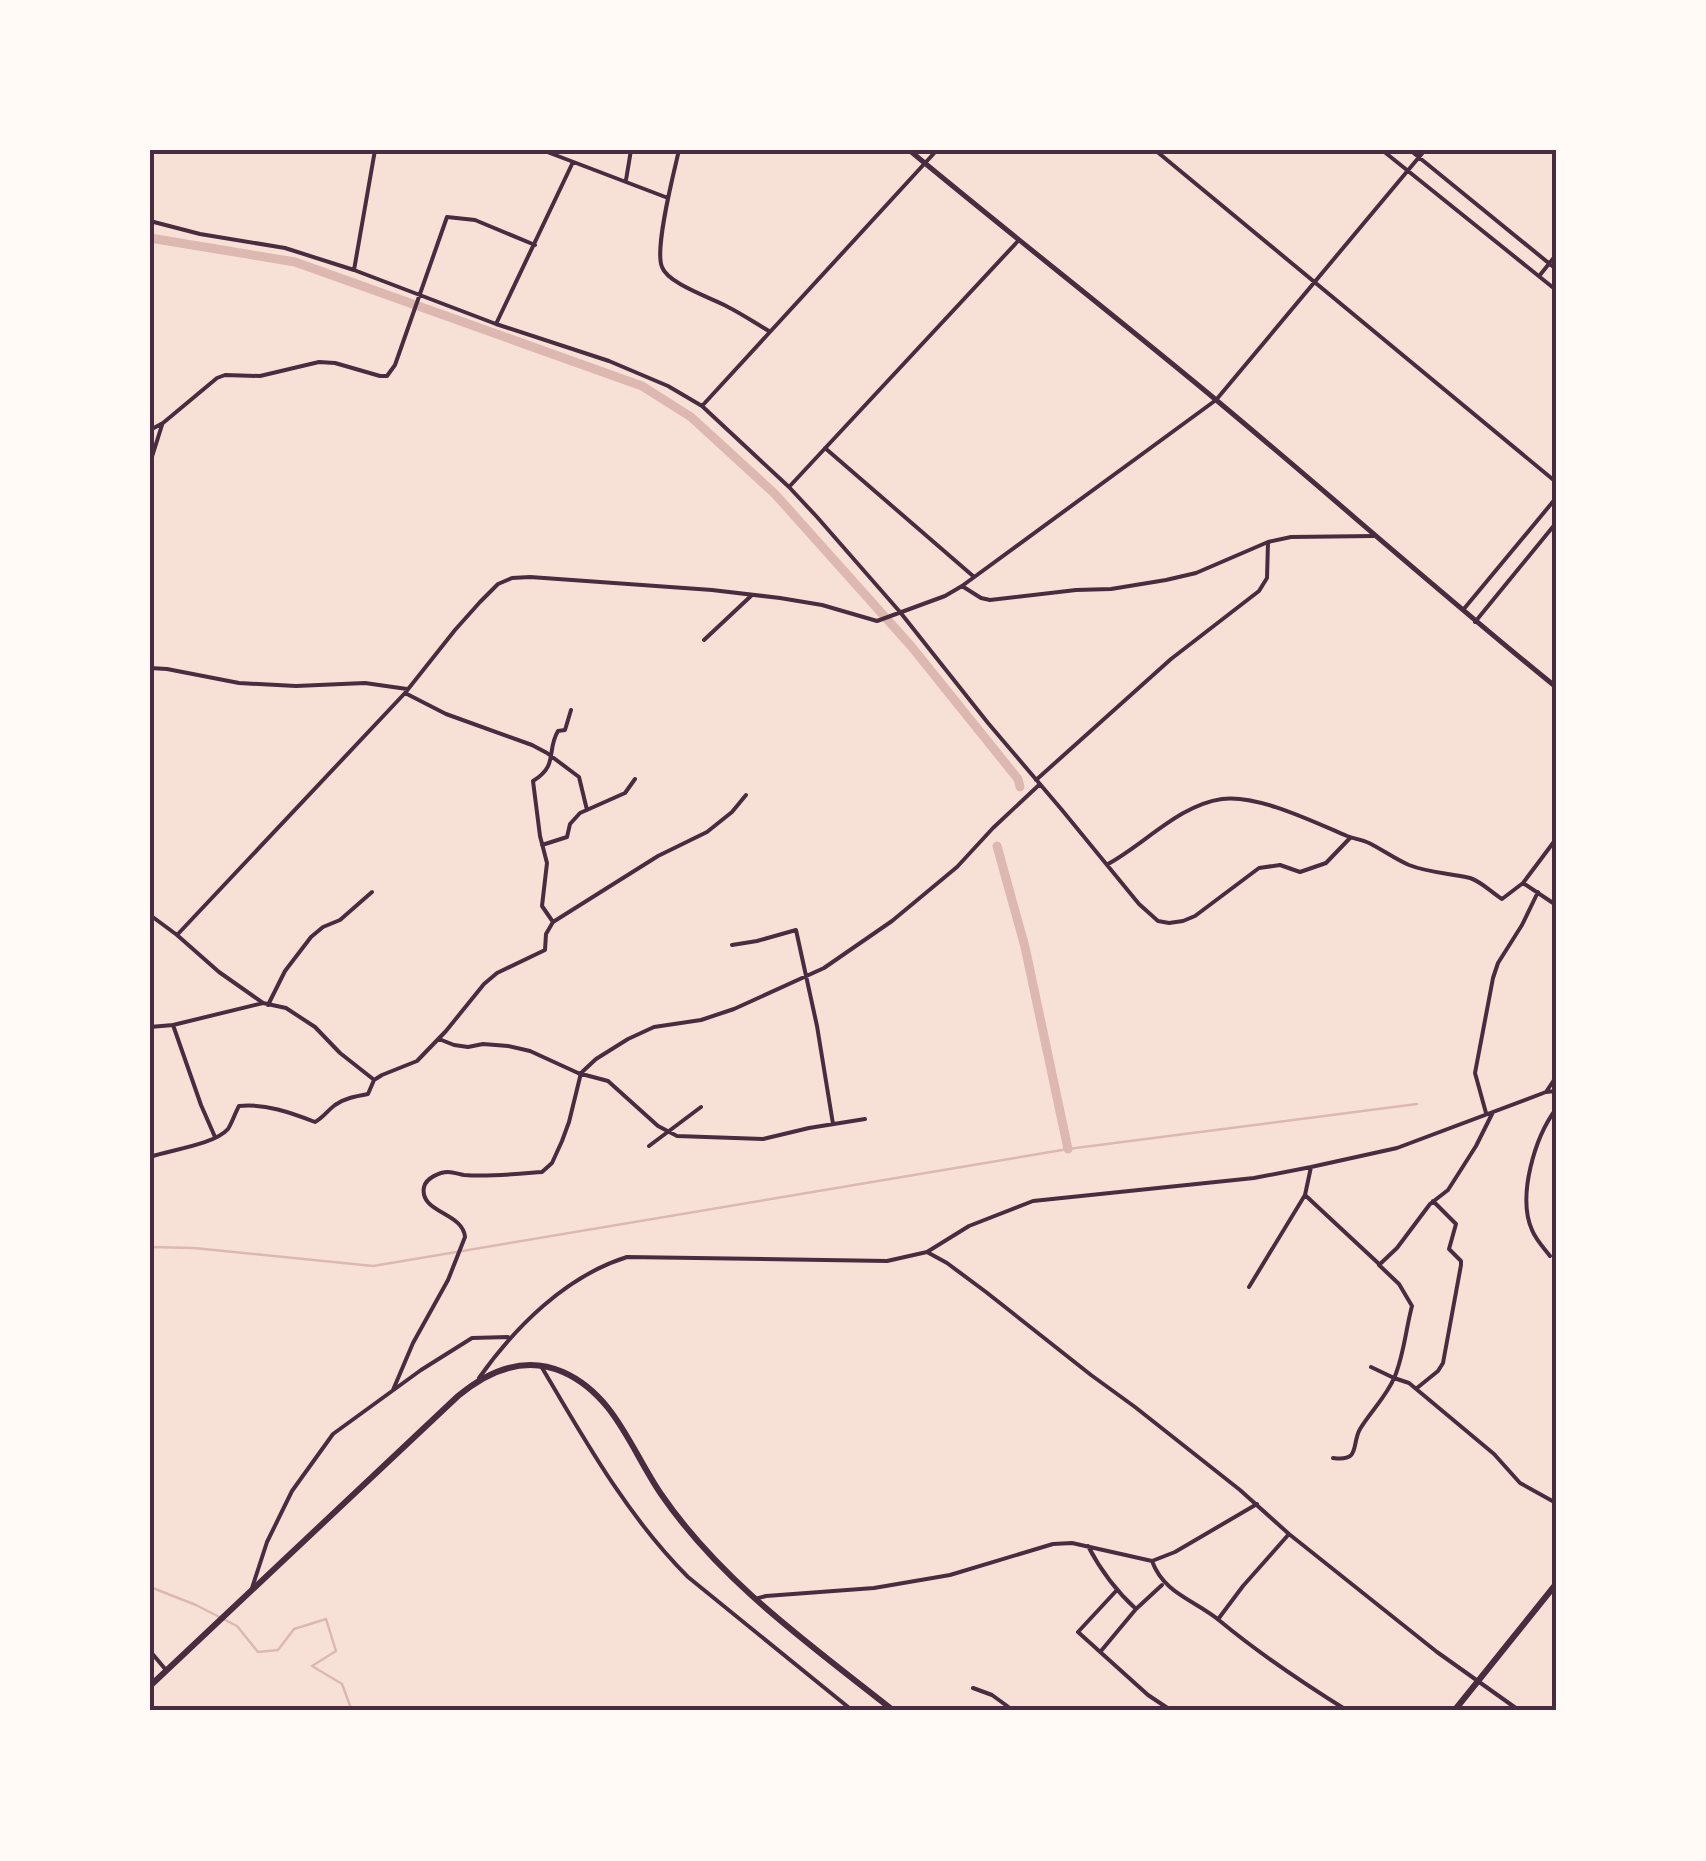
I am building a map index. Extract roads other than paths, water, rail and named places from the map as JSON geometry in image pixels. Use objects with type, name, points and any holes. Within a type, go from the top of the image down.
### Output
[{"type":"main road","points":[[150,1686],[479,1378],[514,1364],[562,1372],[608,1406],[690,1535],[754,1600],[894,1711]]},
{"type":"main road","points":[[1454,1711],[1556,1584]]},
{"type":"street","points":[[354,270],[375,150]]},
{"type":"street","points":[[542,150],[668,198]]},
{"type":"street","points":[[626,182],[630,150]]},
{"type":"street","points":[[679,150],[660,256],[663,270],[677,282],[771,332]]},
{"type":"street","points":[[910,150],[1216,400],[1462,612],[1556,686]]},
{"type":"street","points":[[702,406],[937,150]]},
{"type":"street","points":[[1155,150],[1556,482]]},
{"type":"street","points":[[1382,150],[1555,287]]},
{"type":"street","points":[[1410,150],[1556,269]]},
{"type":"street","points":[[177,935],[406,691],[498,584],[512,578],[567,578],[752,595],[822,605],[877,621],[945,596],[1216,400],[1425,150]]},
{"type":"street","points":[[496,324],[574,162]]},
{"type":"street","points":[[150,430],[225,375],[260,376],[319,362],[387,376],[393,370],[447,217],[475,220],[535,244]]},
{"type":"street","points":[[150,221],[285,248],[354,270],[496,324],[609,361],[668,386],[702,406],[789,488],[900,612],[1106,865],[1158,922],[1183,922],[1195,916],[1259,868],[1280,865],[1300,872],[1326,863],[1350,838]]},
{"type":"street","points":[[789,488],[1018,241]]},
{"type":"street","points":[[1539,276],[1556,255]]},
{"type":"street","points":[[150,463],[163,423]]},
{"type":"street","points":[[150,442],[157,446]]},
{"type":"street","points":[[826,448],[974,577]]},
{"type":"street","points":[[1462,612],[1556,498]]},
{"type":"street","points":[[1475,622],[1556,523]]},
{"type":"street","points":[[962,586],[981,598],[996,600],[1146,584],[1196,573],[1290,536],[1374,536]]},
{"type":"street","points":[[393,1390],[465,1238],[461,1224],[426,1202],[424,1184],[428,1179],[444,1172],[542,1172],[552,1163],[562,1141],[581,1073],[596,1059],[654,1027],[701,1020],[806,978],[910,907],[957,867],[1038,782],[1194,640],[1259,591],[1267,578],[1268,542]]},
{"type":"street","points":[[704,640],[752,595]]},
{"type":"street","points":[[150,668],[251,684],[364,683],[406,691],[446,714],[532,744],[579,778],[587,810]]},
{"type":"street","points":[[553,922],[542,906],[546,863],[533,781],[549,767],[553,739],[558,730],[565,730],[571,710]]},
{"type":"street","points":[[542,845],[567,837],[570,824],[580,813],[625,793],[634,779]]},
{"type":"street","points":[[150,1157],[215,1137],[228,1129],[239,1106],[288,1112],[315,1122],[345,1099],[368,1094],[374,1080],[416,1061],[484,984],[545,950],[546,934],[553,922],[658,856],[707,832],[746,795]]},
{"type":"street","points":[[1106,865],[1190,810],[1223,799],[1261,804],[1328,826],[1422,870],[1470,878],[1502,899],[1524,882],[1556,838]]},
{"type":"street","points":[[1524,882],[1556,905]]},
{"type":"street","points":[[150,1027],[172,1026],[266,1004],[311,937],[340,920],[372,892]]},
{"type":"street","points":[[1486,1114],[1475,1073],[1488,996],[1498,963],[1538,892]]},
{"type":"street","points":[[150,914],[219,972],[266,1004],[286,1008],[315,1027],[374,1080]]},
{"type":"street","points":[[732,944],[796,930],[833,1124]]},
{"type":"street","points":[[172,1026],[215,1137]]},
{"type":"street","points":[[439,1039],[468,1048],[483,1044],[530,1051],[596,1076],[618,1088],[667,1132],[689,1138],[751,1140],[865,1120]]},
{"type":"street","points":[[1546,1092],[1556,1076]]},
{"type":"street","points":[[479,1378],[511,1337],[570,1287],[602,1265],[628,1258],[887,1260],[927,1252],[969,1226],[1033,1201],[1254,1178],[1398,1148],[1556,1091]]},
{"type":"street","points":[[649,1146],[700,1107]]},
{"type":"street","points":[[1550,1256],[1530,1228],[1528,1186],[1538,1140],[1556,1108]]},
{"type":"street","points":[[1379,1265],[1424,1211],[1448,1190],[1493,1112]]},
{"type":"street","points":[[1249,1287],[1305,1194],[1312,1166]]},
{"type":"street","points":[[1305,1194],[1399,1284],[1412,1306],[1394,1378],[1359,1430],[1353,1455],[1343,1460],[1334,1458]]},
{"type":"street","points":[[1416,1388],[1442,1363],[1461,1265],[1449,1249],[1456,1224],[1434,1201]]},
{"type":"street","points":[[927,1252],[986,1292],[1257,1504],[1436,1652],[1520,1711]]},
{"type":"street","points":[[252,1588],[292,1491],[332,1434],[472,1338],[511,1337]]},
{"type":"street","points":[[541,1366],[588,1446],[666,1555],[853,1711]]},
{"type":"street","points":[[1371,1366],[1410,1383],[1494,1454],[1520,1483],[1556,1502]]},
{"type":"street","points":[[754,1600],[874,1588],[950,1574],[1053,1544],[1072,1543],[1152,1561],[1175,1552],[1257,1504]]},
{"type":"street","points":[[1218,1619],[1289,1534]]},
{"type":"street","points":[[1088,1546],[1116,1591],[1136,1610]]},
{"type":"street","points":[[1152,1561],[1164,1584],[1177,1595],[1218,1619],[1281,1669],[1348,1711]]},
{"type":"street","points":[[1102,1651],[1164,1584]]},
{"type":"street","points":[[1116,1591],[1078,1632],[1148,1695],[1172,1711]]},
{"type":"street","points":[[150,1650],[167,1671]]},
{"type":"street","points":[[973,1688],[992,1695],[1014,1711]]},
{"type":"waterway","points":[[150,238],[295,262],[642,386],[691,417],[775,494],[911,646],[1018,779],[1020,787]]},
{"type":"waterway","points":[[997,846],[1025,947],[1068,1149]]},
{"type":"waterway","points":[[150,1247],[373,1266],[1068,1149],[1417,1104]]},
{"type":"waterway","points":[[150,1587],[237,1626],[258,1652],[278,1650],[294,1629],[326,1619],[336,1651],[312,1666],[342,1684],[352,1711]]}]
